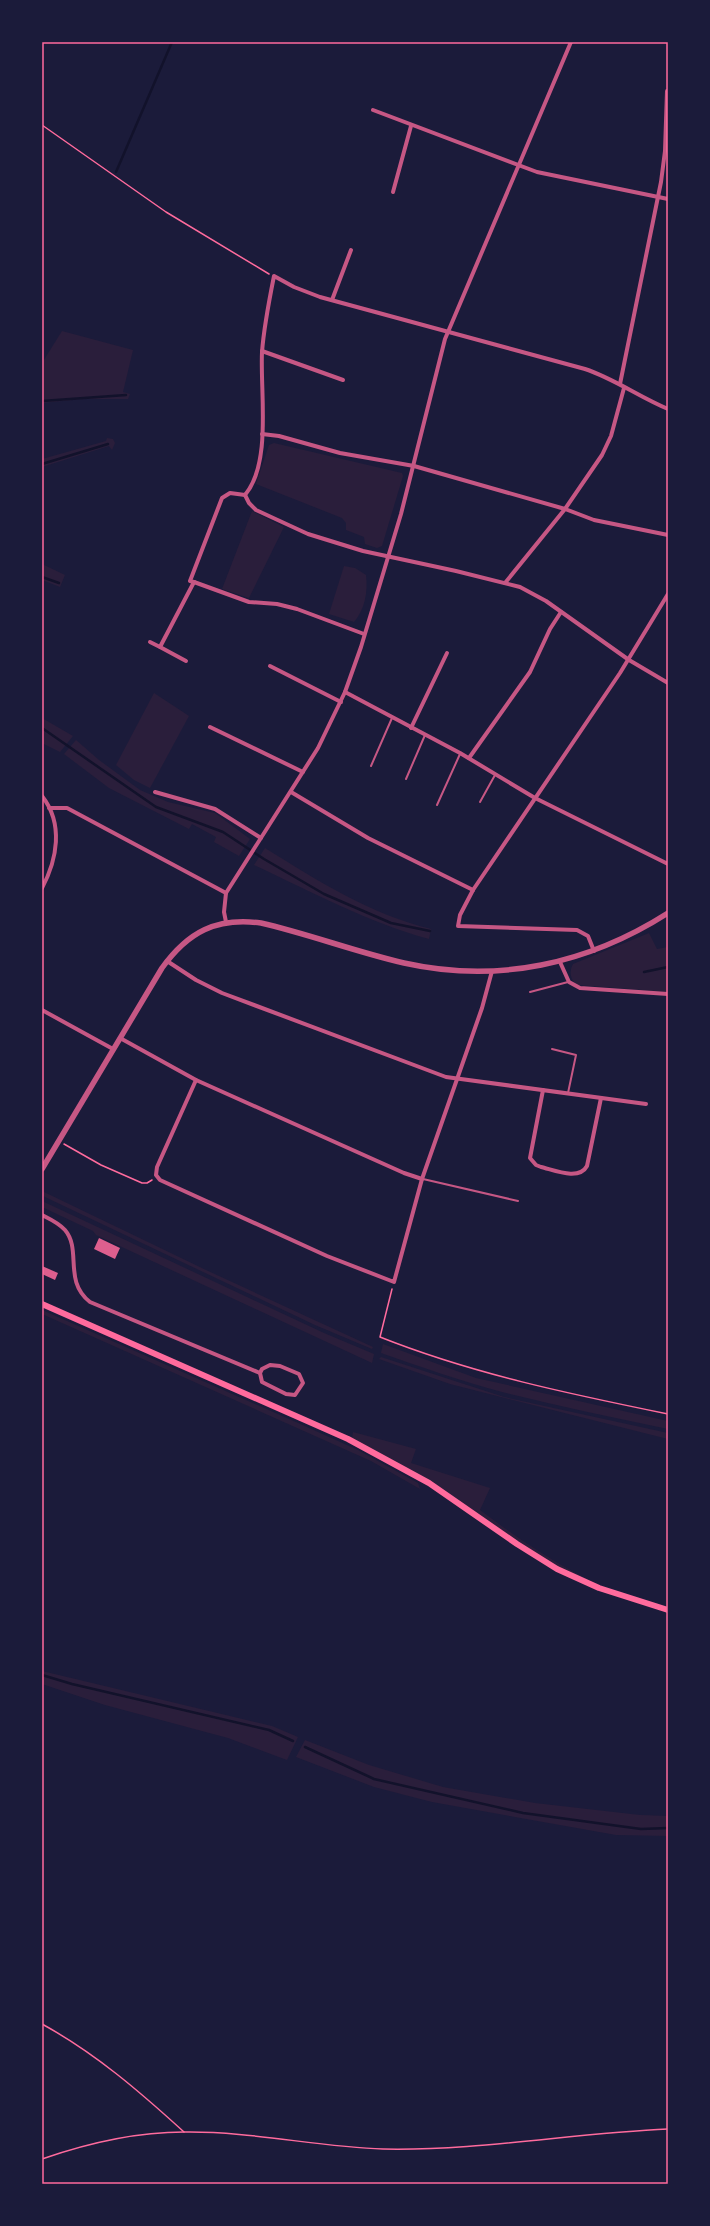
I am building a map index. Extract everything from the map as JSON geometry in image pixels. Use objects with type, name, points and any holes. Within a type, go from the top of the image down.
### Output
[{"type":"main road","points":[[42,1304],[365,1447],[429,1483],[517,1544],[557,1569],[598,1588],[668,1610]]},
{"type":"street","points":[[226,922],[224,912],[226,892],[318,748],[345,692],[388,556],[414,466],[437,366],[448,331],[571,42]]},
{"type":"street","points":[[505,583],[565,510],[607,446],[622,386],[658,197],[665,151],[667,91]]},
{"type":"street","points":[[373,110],[518,166],[558,178],[668,199]]},
{"type":"street","points":[[393,192],[412,126]]},
{"type":"street","points":[[332,300],[351,250]]},
{"type":"street","points":[[245,495],[250,490],[260,461],[262,434],[262,351],[274,276],[294,287],[332,300],[585,369],[668,409]]},
{"type":"street","points":[[262,351],[343,380]]},
{"type":"street","points":[[262,434],[280,436],[359,456],[414,466],[610,524],[668,535]]},
{"type":"street","points":[[245,495],[230,493],[222,498],[190,581],[249,602],[277,604],[297,609],[364,634]]},
{"type":"street","points":[[245,495],[249,503],[256,510],[308,534],[388,556],[505,583],[534,594],[628,660],[668,683]]},
{"type":"street","points":[[160,647],[194,582]]},
{"type":"street","points":[[594,951],[588,936],[577,930],[458,926],[460,915],[473,890],[628,660],[668,594]]},
{"type":"street","points":[[469,758],[530,672],[561,612]]},
{"type":"street","points":[[150,642],[186,661]]},
{"type":"street","points":[[411,728],[447,653]]},
{"type":"street","points":[[270,666],[341,702]]},
{"type":"street","points":[[345,692],[469,758],[535,798],[668,864]]},
{"type":"street","points":[[210,727],[303,772]]},
{"type":"street","points":[[155,792],[215,809],[259,841]]},
{"type":"street","points":[[291,792],[368,838],[473,890]]},
{"type":"street","points":[[42,796],[49,808],[56,829],[56,850],[54,862],[42,888]]},
{"type":"street","points":[[49,808],[67,808],[226,892]]},
{"type":"street","points":[[42,1169],[167,961],[181,945],[196,933],[226,922],[261,923],[386,958],[427,967],[492,971],[529,968],[560,962],[594,951],[632,934],[668,913]]},
{"type":"street","points":[[167,961],[205,986],[222,993],[408,1064],[456,1079],[646,1104]]},
{"type":"street","points":[[560,962],[569,982],[580,988],[668,994]]},
{"type":"street","points":[[196,1080],[157,1167],[156,1175],[167,1183],[308,1248],[394,1282],[422,1179],[482,1008],[492,971]]},
{"type":"street","points":[[42,1010],[113,1049]]},
{"type":"street","points":[[120,1038],[196,1080],[404,1173],[422,1179]]},
{"type":"street","points":[[543,1090],[530,1153],[531,1161],[541,1167],[576,1174],[585,1170],[587,1166],[602,1098]]},
{"type":"street","points":[[42,1215],[59,1224],[68,1234],[77,1286],[90,1302],[260,1374]]},
{"type":"street","points":[[270,1365],[280,1366],[299,1374],[302,1378],[301,1388],[295,1395],[286,1394],[265,1385],[260,1378],[260,1374],[262,1370],[270,1365]]},
{"type":"lane","points":[[371,766],[392,718]]},
{"type":"lane","points":[[406,779],[425,735]]},
{"type":"lane","points":[[437,805],[460,753]]},
{"type":"lane","points":[[480,802],[496,774]]},
{"type":"lane","points":[[530,992],[569,982]]},
{"type":"lane","points":[[552,1049],[576,1055],[568,1093]]},
{"type":"lane","points":[[422,1179],[518,1201]]},
{"type":"path","points":[[42,125],[166,212],[274,276]]},
{"type":"path","points":[[58,1141],[101,1165],[142,1183],[150,1181],[156,1175]]},
{"type":"path","points":[[394,1282],[380,1337],[469,1368],[511,1380],[668,1414]]},
{"type":"path","points":[[42,2024],[70,2039],[114,2071],[184,2132]]},
{"type":"path","points":[[42,2159],[83,2145],[137,2136],[184,2132],[232,2134],[383,2149],[451,2147],[668,2129]]},
{"type":"shaded area","points":[[62,331],[133,350],[123,392],[130,394],[128,399],[83,399],[42,403],[42,363]]},
{"type":"shaded area","points":[[107,438],[113,439],[115,443],[112,450],[109,446],[42,467],[42,459],[106,441]]},
{"type":"shaded area","points":[[274,443],[402,473],[403,476],[382,546],[377,548],[365,544],[364,537],[346,530],[346,523],[342,518],[256,484],[269,445]]},
{"type":"shaded area","points":[[252,511],[284,527],[249,598],[222,589]]},
{"type":"shaded area","points":[[42,564],[65,575],[60,587],[42,580]]},
{"type":"shaded area","points":[[344,566],[355,568],[366,575],[367,588],[365,600],[361,612],[354,622],[329,614]]},
{"type":"shaded area","points":[[154,693],[189,716],[150,788],[134,780],[116,765]]},
{"type":"shaded area","points":[[42,718],[73,736],[60,752],[42,743]]},
{"type":"shaded area","points":[[76,740],[99,760],[140,790],[168,802],[215,813],[250,839],[239,856],[214,842],[216,837],[192,824],[189,829],[109,788],[64,754]]},
{"type":"shaded area","points":[[265,848],[345,895],[387,915],[431,929],[429,939],[362,915],[254,865]]},
{"type":"shaded area","points":[[649,933],[657,949],[668,947],[668,992],[577,985],[573,981],[571,972],[573,964]]},
{"type":"shaded area","points":[[42,1191],[206,1270],[373,1347],[372,1349],[315,1325],[45,1197],[42,1195]]},
{"type":"shaded area","points":[[42,1201],[324,1333],[374,1354],[372,1363],[96,1235],[93,1231],[42,1207]]},
{"type":"shaded area","points":[[42,1310],[358,1450],[418,1483],[420,1489],[371,1461],[42,1314]]},
{"type":"shaded area","points":[[383,1344],[476,1378],[668,1421],[668,1429],[543,1402],[471,1383],[381,1353]]},
{"type":"shaded area","points":[[381,1357],[504,1397],[668,1433],[668,1439],[450,1384],[379,1359]]},
{"type":"shaded area","points":[[353,1432],[416,1449],[411,1463],[490,1488],[480,1510],[535,1549],[593,1582],[557,1566],[522,1545],[433,1482],[352,1438]]},
{"type":"shaded area","points":[[42,1671],[272,1726],[298,1737],[287,1760],[228,1738],[105,1705],[42,1684]]},
{"type":"shaded area","points":[[305,1740],[369,1765],[443,1787],[535,1803],[640,1815],[668,1816],[668,1836],[616,1835],[432,1802],[374,1787],[296,1757]]},
{"type":"building","points":[[99,1238],[120,1248],[115,1259],[94,1249]]},
{"type":"building","points":[[42,1266],[58,1273],[55,1280],[42,1274]]},
{"type":"waterway","points":[[116,172],[172,42]]},
{"type":"waterway","points":[[42,401],[126,395]]},
{"type":"waterway","points":[[42,464],[108,444]]},
{"type":"waterway","points":[[42,577],[59,583]]},
{"type":"waterway","points":[[42,728],[156,807],[223,832],[264,859],[324,894],[391,923],[430,931]]},
{"type":"waterway","points":[[644,972],[668,967]]},
{"type":"waterway","points":[[42,1675],[72,1684],[269,1730],[293,1741]]},
{"type":"waterway","points":[[305,1747],[374,1779],[523,1813],[641,1829],[668,1828]]}]
